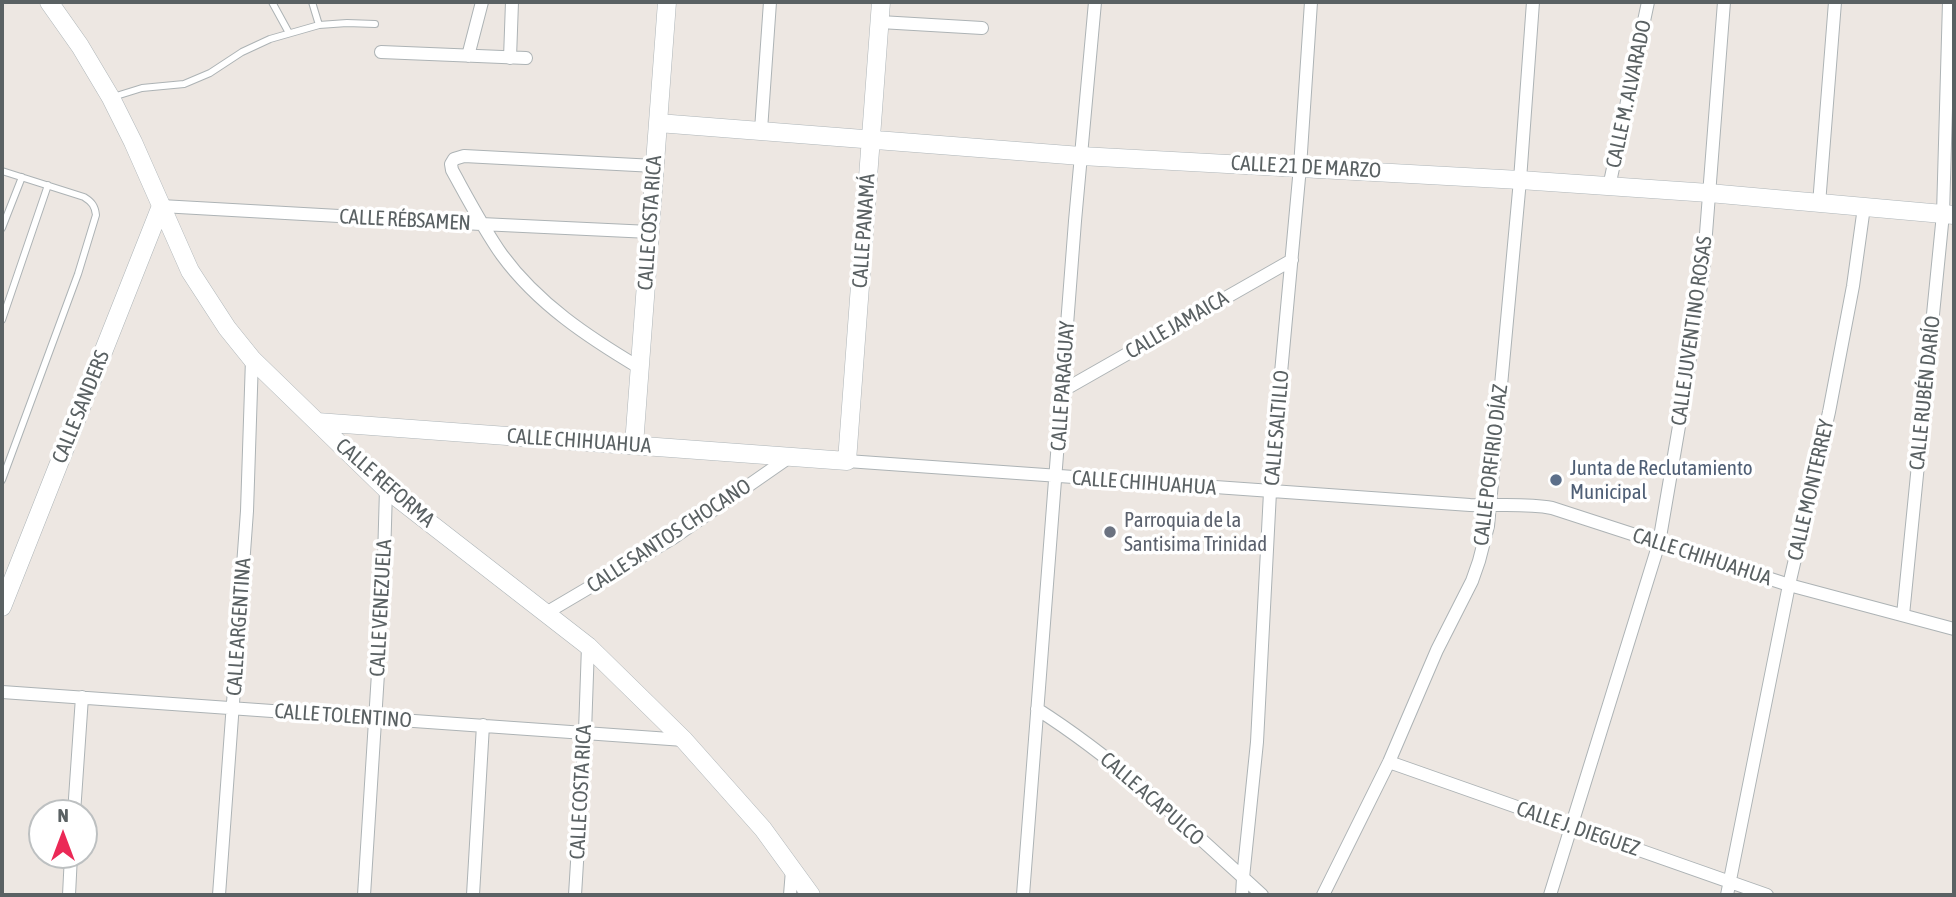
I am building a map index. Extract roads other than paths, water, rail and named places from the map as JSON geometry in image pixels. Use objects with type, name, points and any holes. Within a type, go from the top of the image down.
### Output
[{"type":"street","name":"CALLE REFORMA","points":[[49,2],[80,46],[111,98],[134,142],[190,271],[227,328],[252,359],[386,489],[588,646],[684,740],[763,829],[811,895]]},
{"type":"street","points":[[468,56],[482,2]]},
{"type":"street","points":[[510,58],[512,2]]},
{"type":"street","name":"CALLE COSTA RICA","points":[[634,445],[667,2]]},
{"type":"street","points":[[761,130],[770,2]]},
{"type":"street","name":"CALLE PANAMÁ","points":[[847,461],[881,2]]},
{"type":"street","name":"CALLE PARAGUAY","points":[[1023,895],[1095,2]]},
{"type":"street","name":"CALLE SALTILLO","points":[[1242,895],[1257,742],[1270,492],[1300,167],[1311,2]]},
{"type":"street","name":"CALLE PORFIRIO DÍAZ","points":[[1322,895],[1389,762],[1437,650],[1475,571],[1484,544],[1520,180],[1533,2]]},
{"type":"street","name":"CALLE M. ALVARADO","points":[[1609,187],[1648,2]]},
{"type":"street","name":"CALLE JUVENTINO ROSAS","points":[[1549,895],[1659,543],[1703,272],[1724,2]]},
{"type":"street","points":[[1819,204],[1835,2]]},
{"type":"street","name":"CALLE RUBÉN DARÍO","points":[[1903,615],[1949,215],[1950,2]]},
{"type":"street","points":[[880,22],[982,27]]},
{"type":"street","points":[[381,52],[526,58]]},
{"type":"street","name":"CALLE 21 DE MARZO","points":[[658,123],[1081,156],[1709,193],[1949,215]]},
{"type":"street","points":[[640,368],[594,341],[544,301],[523,280],[481,224],[452,170],[452,164],[458,157],[655,166]]},
{"type":"street","name":"CALLE RÉBSAMEN","points":[[161,206],[650,232]]},
{"type":"street","name":"CALLE SANDERS","points":[[2,607],[161,206]]},
{"type":"street","name":"CALLE MONTERREY","points":[[1729,889],[1789,585],[1829,412],[1853,286],[1864,207]]},
{"type":"street","name":"CALLE JAMAICA","points":[[1062,391],[1292,260]]},
{"type":"street","name":"CALLE ARGENTINA","points":[[219,895],[247,510],[252,359]]},
{"type":"street","name":"CALLE CHIHUAHUA","points":[[317,422],[1270,492],[1489,506],[1524,504],[1552,508],[1789,585],[1954,629]]},
{"type":"street","name":"CALLE SANTOS CHOCANO","points":[[546,613],[673,538],[791,456]]},
{"type":"street","name":"CALLE VENEZUELA","points":[[364,895],[383,594],[386,489]]},
{"type":"street","name":"CALLE COSTA RICA","points":[[575,895],[588,646]]},
{"type":"street","name":"CALLE TOLENTINO","points":[[2,692],[684,740]]},
{"type":"street","points":[[75,799],[82,697]]},
{"type":"street","name":"CALLE ACAPULCO","points":[[1037,709],[1069,729],[1154,796],[1262,895]]},
{"type":"street","points":[[473,895],[483,725]]},
{"type":"street","name":"CALLE J. DIEGUEZ","points":[[1389,762],[1571,826],[1729,889],[1767,895]]},
{"type":"street","points":[[69,895],[70,869]]},
{"type":"street","points":[[790,895],[792,870]]},
{"type":"lane","points":[[272,2],[289,33]]},
{"type":"lane","points":[[312,2],[319,25]]},
{"type":"lane","points":[[111,98],[142,88],[184,84],[209,73],[242,52],[289,33],[319,25],[375,24]]},
{"type":"lane","points":[[2,171],[84,197],[92,202],[95,209],[95,222],[2,480]]},
{"type":"lane","points":[[2,228],[22,177]]},
{"type":"lane","points":[[2,320],[48,186]]},
{"type":"place","name":"Junta de Reclutamiento Municipal","points":[[1556,480]]},
{"type":"place","name":"Parroquia de la Santisima Trinidad","points":[[1110,532]]}]
